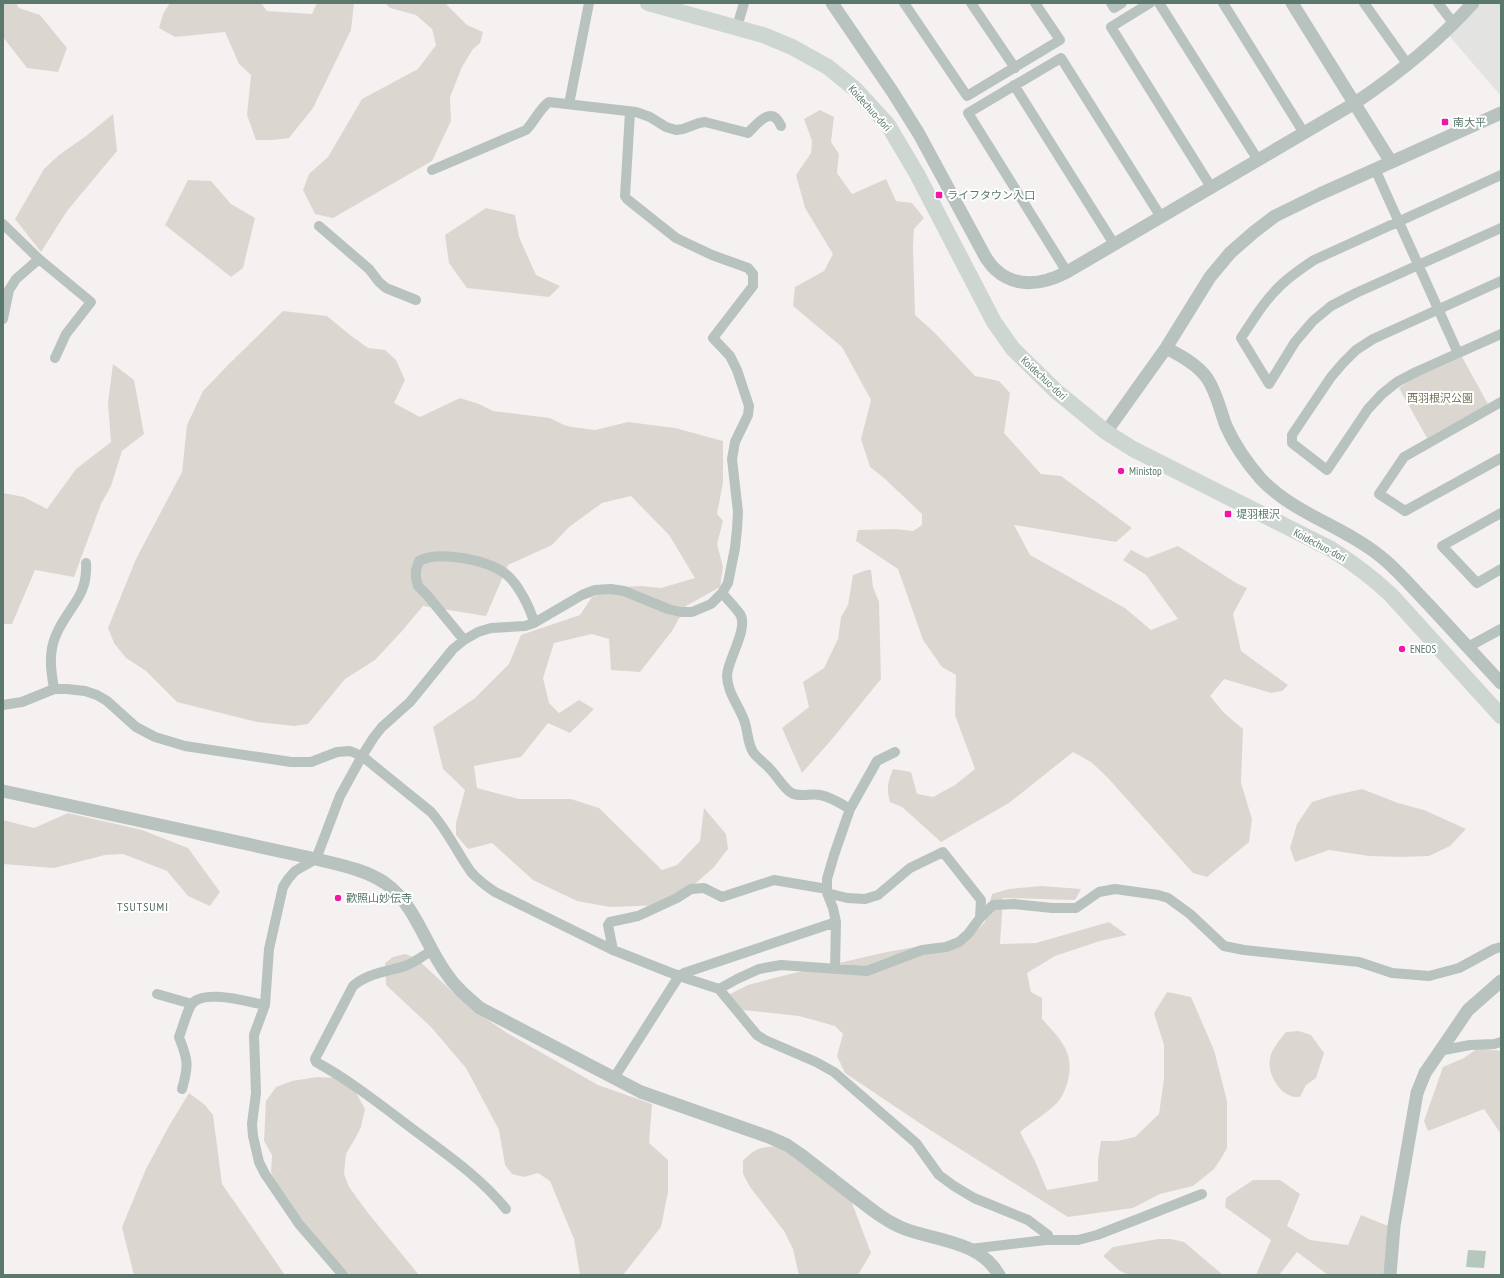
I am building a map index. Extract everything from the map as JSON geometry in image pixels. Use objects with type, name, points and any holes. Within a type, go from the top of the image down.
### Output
[{"type":"main road","name":"Koidechuo-dori","points":[[648,3],[764,35],[792,47],[828,67],[855,89],[888,125],[917,174],[994,322],[1013,349],[1056,391],[1106,432],[1133,450],[1331,549],[1354,564],[1374,579],[1391,595],[1501,716]]},
{"type":"street","points":[[569,104],[588,3]]},
{"type":"street","points":[[737,27],[744,3]]},
{"type":"street","points":[[832,3],[892,91],[919,134],[986,258],[996,270],[1011,279],[1025,282],[1041,282],[1067,272],[1354,103],[1382,85],[1408,65],[1454,24],[1473,3]]},
{"type":"street","points":[[904,3],[967,96],[1060,40],[1035,3]]},
{"type":"street","points":[[971,3],[1015,68]]},
{"type":"street","points":[[1110,3],[1114,8],[1122,3]]},
{"type":"street","points":[[1150,3],[1110,27],[1211,187]]},
{"type":"street","points":[[1159,3],[1258,160]]},
{"type":"street","points":[[1223,3],[1304,133]]},
{"type":"street","points":[[1292,3],[1391,162]]},
{"type":"street","points":[[1364,3],[1408,65]]},
{"type":"street","points":[[1438,3],[1454,24]]},
{"type":"street","points":[[1067,272],[968,113],[1014,85],[1061,58],[1161,217]]},
{"type":"street","points":[[1014,85],[1114,244]]},
{"type":"street","points":[[432,170],[526,130],[549,102],[630,112],[650,117],[666,127],[676,130],[705,122],[748,133],[766,116],[773,116],[778,119],[781,126]]},
{"type":"street","points":[[343,1275],[300,1224],[265,1174],[259,1162],[253,1136],[252,1124],[256,1093],[254,1035],[265,1005],[269,949],[283,888],[288,879],[295,871],[316,859],[340,796],[362,756],[382,727],[410,702],[453,649],[464,640],[478,632],[490,628],[525,626],[534,623],[582,595],[595,590],[611,589],[624,591],[668,609],[681,612],[692,612],[711,604],[722,593],[728,583],[735,548],[738,512],[732,459],[735,442],[748,415],[749,406],[737,370],[730,356],[713,338],[753,286],[753,274],[748,268],[712,255],[676,238],[627,199],[630,112]]},
{"type":"street","points":[[1106,432],[1166,348],[1210,277],[1230,253],[1254,232],[1275,216],[1375,169],[1501,113]]},
{"type":"street","points":[[1375,169],[1458,353]]},
{"type":"street","points":[[1501,175],[1334,250],[1297,272],[1280,285],[1266,302],[1241,338],[1269,384],[1295,342],[1313,322],[1331,306],[1356,293],[1501,228]]},
{"type":"street","points":[[3,224],[39,259],[91,302],[66,334],[55,358]]},
{"type":"street","points":[[320,226],[369,269],[379,282],[386,288],[416,300]]},
{"type":"street","points":[[3,319],[9,290],[16,279],[39,259]]},
{"type":"street","points":[[1501,281],[1373,339],[1356,350],[1331,377],[1292,435],[1292,443],[1327,470],[1368,409],[1382,394],[1397,382],[1501,334]]},
{"type":"street","points":[[1166,348],[1198,368],[1207,378],[1214,391],[1227,426],[1237,447],[1246,461],[1262,479],[1296,507],[1358,539],[1381,556],[1403,577],[1501,683]]},
{"type":"street","points":[[1501,402],[1404,456],[1379,494],[1405,511],[1501,458]]},
{"type":"street","points":[[1501,513],[1442,546],[1477,583],[1501,569]]},
{"type":"street","points":[[464,640],[418,586],[416,570],[419,561],[425,558],[444,556],[489,565],[507,575],[515,584],[532,614],[534,623]]},
{"type":"street","points":[[54,689],[51,668],[51,652],[56,635],[83,590],[86,576],[86,563]]},
{"type":"street","points":[[722,593],[740,614],[742,620],[740,632],[727,673],[730,693],[744,721],[748,740],[753,752],[770,768],[790,792],[795,794],[818,795],[832,799],[850,809]]},
{"type":"street","points":[[1468,647],[1501,629]]},
{"type":"street","points":[[3,705],[22,702],[54,689],[85,691],[97,695],[107,701],[136,727],[155,737],[186,746],[291,762],[311,762],[337,752],[350,751],[362,756],[431,812],[440,823],[472,872],[482,883],[495,892],[613,950],[679,976],[719,989],[757,1034],[765,1040],[816,1062],[834,1072],[916,1143],[939,1175],[974,1198],[1028,1220],[1048,1235],[1046,1240]]},
{"type":"street","points":[[835,969],[836,922],[827,891],[827,879],[850,809],[877,761],[895,752]]},
{"type":"street","points":[[3,791],[358,869],[386,884],[398,894],[410,910],[445,972],[458,990],[480,1008],[641,1092],[769,1137],[787,1145],[885,1219],[905,1229],[958,1244],[970,1249],[980,1254],[989,1262],[999,1275]]},
{"type":"street","points":[[613,950],[608,925],[610,922],[638,916],[677,898],[690,889],[704,888],[722,897],[774,880],[827,891],[847,898],[865,898],[878,895],[910,868],[943,852],[956,866],[981,900],[980,918]]},
{"type":"street","points":[[719,989],[759,969],[781,965],[867,972],[922,950],[946,947],[959,942],[968,934],[992,905],[1014,904],[1052,908],[1076,908],[1099,892],[1115,889],[1158,895],[1168,898],[1190,914],[1224,946],[1244,950],[1359,962],[1392,973],[1429,976],[1459,968],[1494,949],[1501,947]]},
{"type":"street","points":[[614,1078],[679,976],[684,973],[836,922]]},
{"type":"street","points":[[432,950],[416,961],[405,966],[370,975],[352,986],[315,1059],[316,1062],[357,1087],[471,1173],[506,1208]]},
{"type":"street","points":[[1390,1275],[1394,1226],[1416,1093],[1425,1073],[1468,1010],[1501,981]]},
{"type":"street","points":[[157,994],[192,1004]]},
{"type":"street","points":[[182,1089],[187,1069],[186,1056],[179,1037],[192,1004],[204,997],[214,996],[265,1005]]},
{"type":"street","points":[[1440,1051],[1470,1045],[1494,1044],[1501,1042]]},
{"type":"street","points":[[970,1249],[1046,1240],[1078,1240],[1097,1235],[1202,1194]]},
{"type":"shaded area","points":[[1482,3],[1501,3],[1501,96],[1445,31]]},
{"type":"shaded area","points":[[1468,1250],[1486,1251],[1484,1268],[1466,1267]]},
{"type":"green space","points":[[3,3],[16,3],[19,8],[40,15],[67,48],[58,72],[27,68],[3,37]]},
{"type":"green space","points":[[170,3],[261,3],[267,11],[312,14],[317,3],[354,3],[351,30],[313,108],[289,138],[256,140],[247,115],[251,75],[239,64],[225,32],[175,37],[159,28],[163,14]]},
{"type":"green space","points":[[385,3],[445,3],[467,25],[483,32],[480,43],[473,49],[462,67],[450,97],[451,121],[432,161],[333,218],[315,214],[303,190],[309,174],[328,157],[362,99],[418,69],[436,45],[432,29],[416,15],[390,8]]},
{"type":"green space","points":[[820,110],[834,117],[831,142],[839,154],[837,173],[852,194],[886,179],[896,201],[912,203],[924,218],[914,229],[913,247],[915,315],[934,332],[975,376],[999,381],[1010,393],[1004,433],[1041,474],[1061,476],[1132,528],[1116,542],[1014,525],[1030,555],[1125,608],[1151,630],[1178,619],[1146,575],[1123,560],[1131,550],[1147,558],[1178,546],[1238,584],[1247,588],[1233,614],[1241,651],[1288,685],[1282,691],[1271,693],[1224,679],[1210,696],[1224,713],[1243,729],[1241,783],[1252,819],[1249,842],[1207,877],[1193,873],[1108,778],[1091,762],[1073,752],[1009,803],[941,842],[902,807],[890,802],[888,785],[893,769],[911,772],[917,794],[933,797],[955,785],[975,769],[955,715],[956,675],[942,667],[923,640],[898,569],[856,541],[858,530],[896,529],[913,531],[922,525],[922,514],[884,478],[870,467],[861,439],[871,400],[842,347],[793,306],[795,287],[824,271],[833,254],[805,208],[796,175],[811,153],[812,141],[804,119]]},
{"type":"green space","points":[[113,114],[117,151],[67,211],[41,252],[15,219],[44,169],[59,155]]},
{"type":"green space","points":[[188,180],[211,181],[231,204],[255,218],[243,268],[231,277],[165,225]]},
{"type":"green space","points":[[486,208],[515,215],[519,237],[536,275],[560,286],[549,297],[467,288],[449,263],[445,235]]},
{"type":"green space","points":[[283,311],[327,316],[368,348],[385,350],[396,360],[405,380],[394,403],[420,417],[460,398],[479,404],[493,411],[550,418],[572,427],[595,430],[628,422],[675,428],[723,441],[723,483],[717,514],[723,521],[717,544],[723,567],[720,587],[686,606],[672,631],[640,672],[611,670],[609,639],[592,634],[554,643],[543,678],[549,703],[559,713],[579,700],[594,709],[570,733],[548,723],[521,757],[474,766],[477,788],[519,799],[571,799],[599,808],[662,870],[677,865],[700,841],[704,808],[726,834],[728,849],[714,867],[696,883],[664,905],[610,907],[577,901],[533,880],[492,843],[468,849],[456,835],[456,823],[465,790],[443,769],[433,727],[475,698],[509,664],[521,635],[580,615],[592,597],[617,587],[642,586],[661,588],[695,578],[669,535],[631,496],[602,503],[569,527],[552,545],[508,565],[486,616],[423,606],[375,660],[345,679],[308,724],[294,726],[257,722],[177,702],[146,671],[126,658],[114,643],[108,628],[136,559],[182,472],[187,425],[203,391]]},
{"type":"green space","name":"西羽根沢公園","points":[[1462,357],[1488,404],[1427,438],[1399,388],[1414,378]]},
{"type":"green space","points":[[113,364],[134,380],[144,434],[122,451],[111,486],[101,504],[74,577],[35,570],[12,624],[3,624],[3,493],[24,497],[47,509],[76,469],[111,442],[108,403]]},
{"type":"green space","points":[[871,570],[873,587],[879,602],[881,679],[833,738],[802,773],[782,728],[809,707],[803,682],[824,668],[838,639],[841,617],[848,605],[853,575]]},
{"type":"green space","points":[[1362,789],[1398,803],[1424,810],[1466,829],[1450,846],[1429,856],[1369,856],[1329,850],[1295,862],[1290,848],[1297,824],[1312,802]]},
{"type":"green space","points":[[68,813],[142,830],[188,848],[220,892],[210,906],[188,896],[167,871],[123,854],[105,855],[54,868],[3,864],[3,820],[34,828]]},
{"type":"green space","points":[[1042,886],[1081,889],[1075,900],[1003,898],[1000,944],[1036,943],[1109,922],[1127,935],[1100,941],[1055,956],[1027,973],[1031,992],[1042,998],[1042,1019],[1061,1041],[1068,1055],[1070,1064],[1067,1084],[1059,1101],[1020,1132],[1035,1161],[1047,1190],[1098,1181],[1098,1160],[1101,1141],[1117,1141],[1135,1137],[1159,1114],[1164,1079],[1164,1045],[1154,1013],[1167,992],[1191,997],[1214,1050],[1227,1101],[1227,1148],[1214,1169],[1193,1186],[1160,1194],[1133,1208],[1068,1217],[930,1130],[845,1073],[837,1056],[843,1034],[835,1026],[799,1016],[733,1009],[728,995],[748,985],[887,952],[926,945],[966,942],[985,922],[992,894],[1009,889]]},
{"type":"green space","points":[[405,954],[416,958],[469,1007],[507,1033],[598,1085],[652,1104],[649,1143],[668,1160],[668,1192],[661,1227],[623,1275],[580,1275],[574,1239],[550,1181],[538,1173],[524,1177],[512,1174],[505,1165],[499,1130],[466,1068],[431,1027],[386,985],[385,963],[393,957]]},
{"type":"green space","points":[[1299,1031],[1311,1035],[1324,1053],[1316,1078],[1306,1085],[1300,1097],[1286,1094],[1277,1086],[1269,1063],[1272,1051],[1286,1032]]},
{"type":"green space","points":[[1478,1048],[1501,1051],[1501,1134],[1484,1109],[1428,1131],[1424,1121],[1443,1067],[1464,1058]]},
{"type":"green space","points":[[317,1077],[338,1078],[354,1089],[365,1109],[361,1127],[346,1154],[344,1174],[349,1187],[368,1213],[419,1275],[344,1275],[282,1197],[271,1172],[272,1155],[264,1141],[266,1101],[276,1087],[292,1081]]},
{"type":"green space","points":[[189,1093],[205,1105],[213,1115],[222,1184],[285,1275],[134,1275],[122,1227],[146,1169]]},
{"type":"green space","points":[[786,1146],[835,1172],[849,1195],[871,1253],[858,1275],[799,1275],[793,1249],[784,1231],[750,1187],[743,1174],[743,1161],[757,1149]]},
{"type":"green space","points":[[1253,1180],[1280,1180],[1300,1194],[1287,1226],[1310,1240],[1348,1245],[1361,1215],[1388,1226],[1385,1275],[1328,1275],[1297,1252],[1279,1275],[1256,1275],[1271,1240],[1225,1207],[1226,1198]]},
{"type":"green space","points":[[1158,1239],[1171,1239],[1184,1242],[1223,1275],[1129,1275],[1120,1271],[1103,1256],[1113,1247]]},
{"type":"place","name":"南大平","points":[[1445,122]]},
{"type":"place","name":"ライフタウン入口","points":[[939,195]]},
{"type":"place","name":"Ministop","points":[[1121,471]]},
{"type":"place","name":"堤羽根沢","points":[[1228,514]]},
{"type":"place","name":"ENEOS","points":[[1402,649]]},
{"type":"place","name":"歡照山妙伝寺","points":[[338,898]]},
{"type":"district","name":"TSUTSUMI","points":[[143,906]]}]
